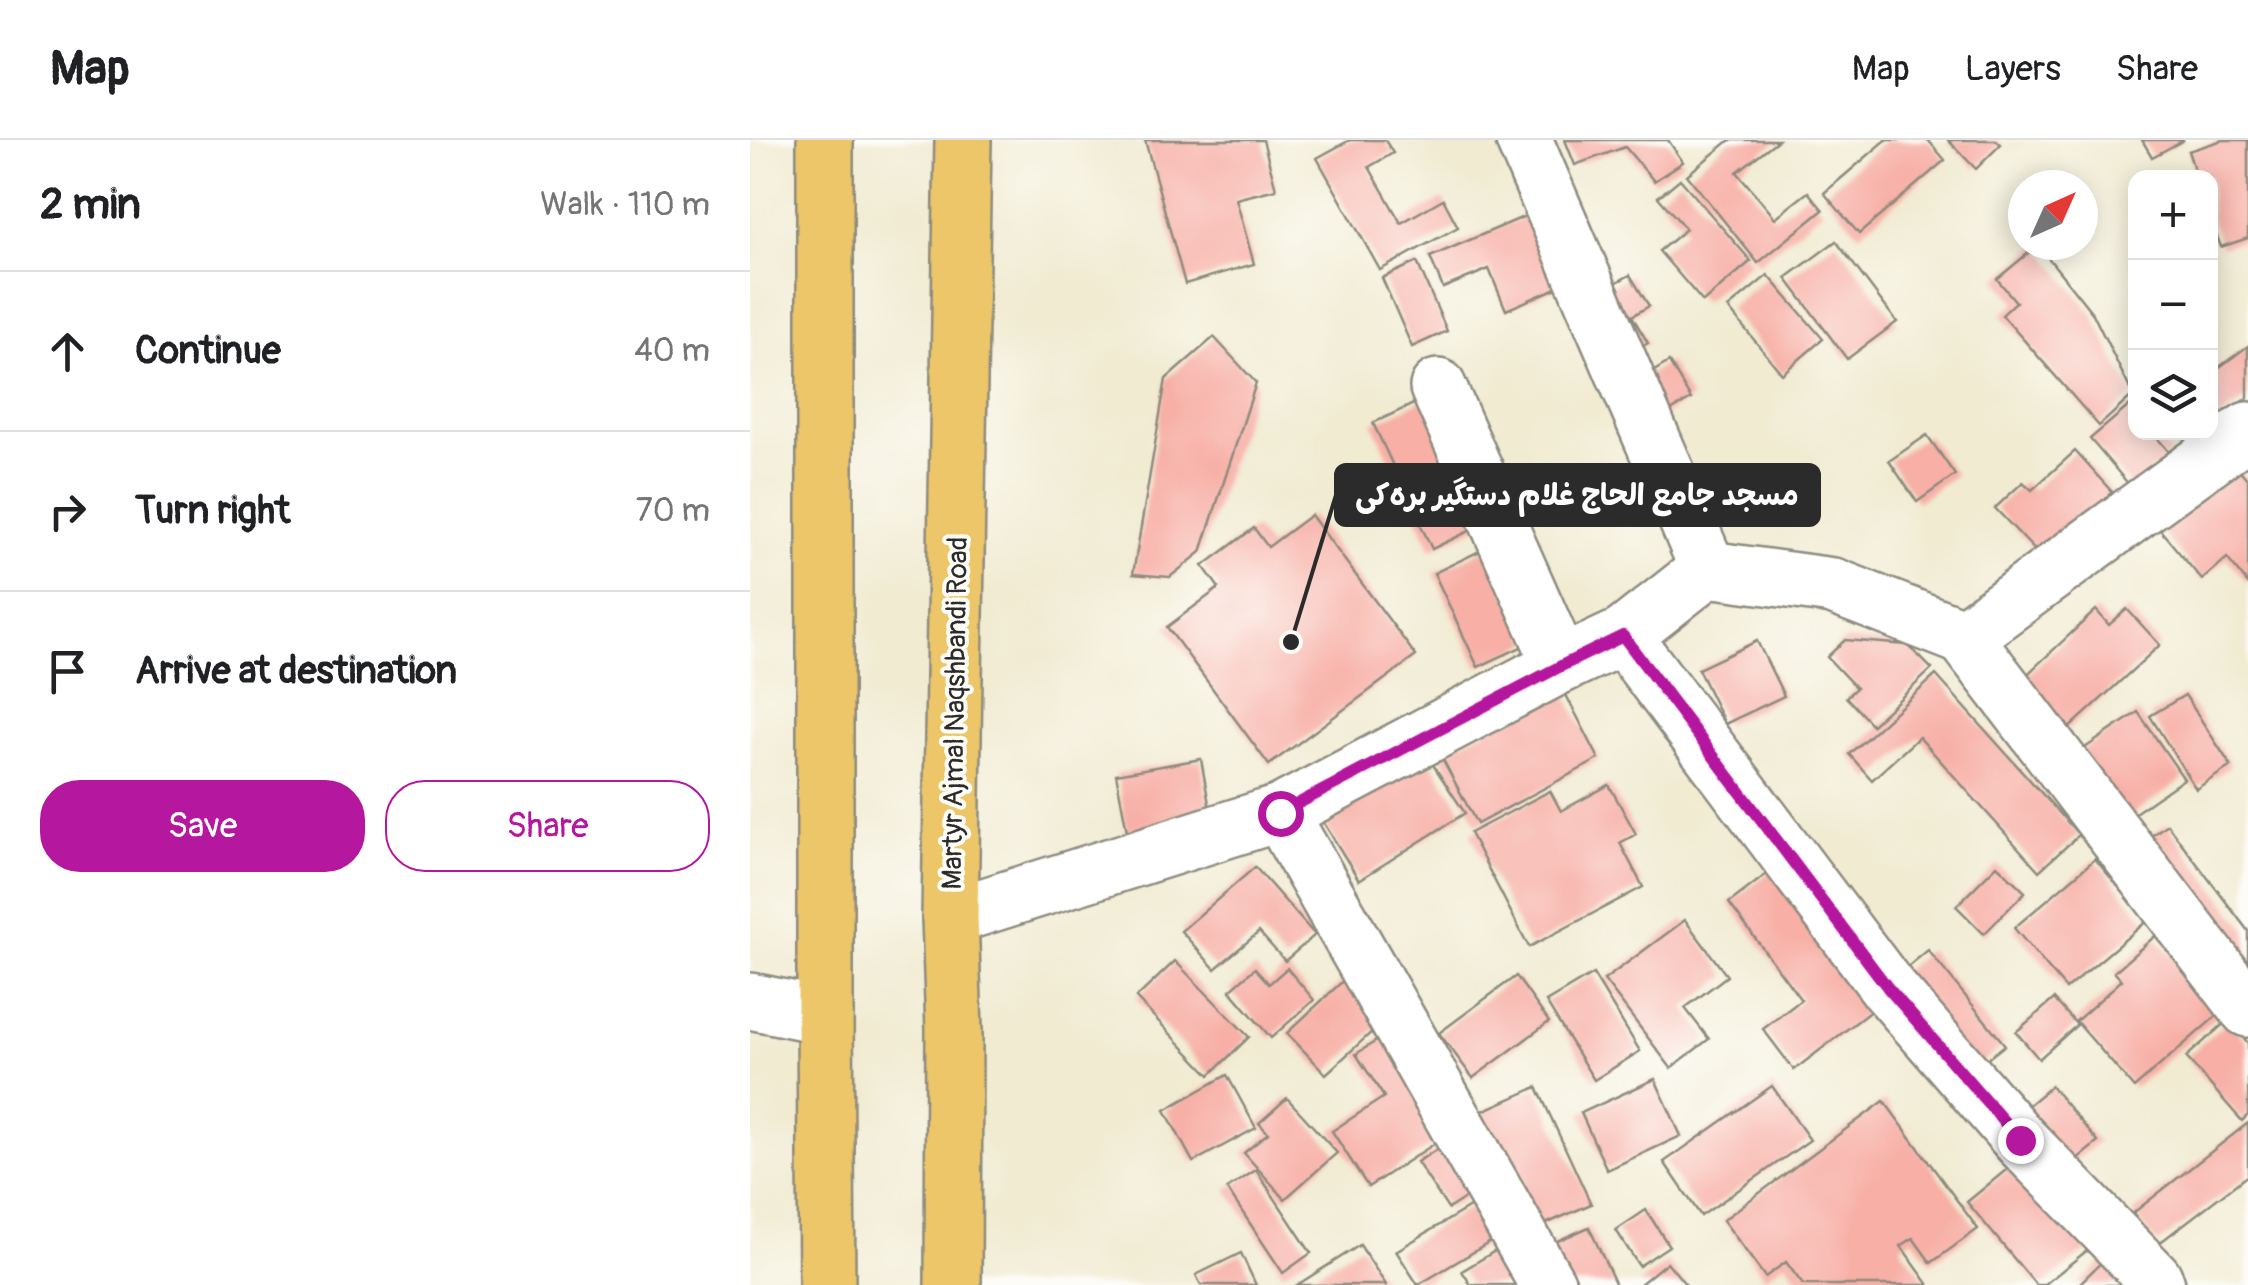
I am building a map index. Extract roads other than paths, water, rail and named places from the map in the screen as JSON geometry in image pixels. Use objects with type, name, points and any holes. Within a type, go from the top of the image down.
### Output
[{"type":"highway","points":[[825,140],[827,1285]]},
{"type":"highway","name":"Martyr Ajmal Naqshbandi Road","points":[[953,1285],[954,1030],[950,917],[964,140]]},
{"type":"street","points":[[1524,140],[1708,569]]},
{"type":"street","points":[[1438,387],[1561,666]]},
{"type":"street","points":[[1964,637],[2248,430]]},
{"type":"street","points":[[950,917],[1280,813],[1623,636],[1708,569],[1834,586],[1964,637],[2248,1009]]},
{"type":"street","points":[[1623,636],[1888,988],[2020,1140],[2157,1285]]},
{"type":"street","points":[[1280,813],[1548,1285]]},
{"type":"street","points":[[750,1001],[824,1016]]},
{"type":"place","name":"مسجد جامع الحاج غلام دستگیر بره‌کی","points":[[1291,642]]}]
